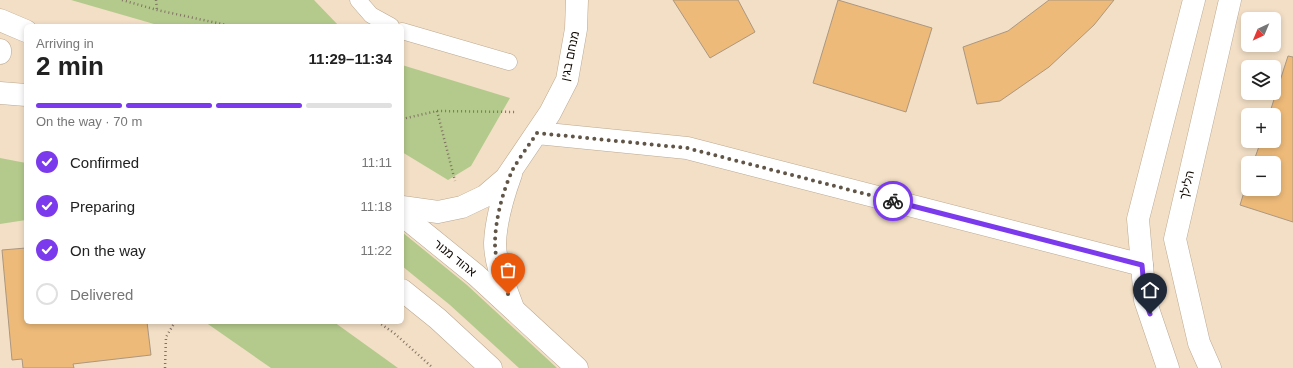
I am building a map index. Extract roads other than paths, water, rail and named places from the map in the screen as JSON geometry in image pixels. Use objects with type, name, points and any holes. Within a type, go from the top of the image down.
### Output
[{"type":"street","name":"מנחם בגין","points":[[404,206],[438,212],[462,207],[485,196],[513,169],[550,113],[567,80],[576,29],[577,0]]},
{"type":"street","points":[[1168,368],[1145,300],[1138,219],[1194,0]]},
{"type":"street","name":"הלילך","points":[[1210,368],[1199,343],[1175,239],[1230,0]]},
{"type":"street","points":[[0,20],[24,30]]},
{"type":"street","points":[[0,92],[24,95]]},
{"type":"street","points":[[537,133],[687,148],[1142,265]]},
{"type":"street","name":"מנחם בגין","points":[[513,169],[503,196],[495,244],[499,266],[513,308]]},
{"type":"street","name":"אהוד מנור","points":[[404,217],[476,275],[577,368]]},
{"type":"street","points":[[404,292],[491,368]]},
{"type":"lane","points":[[358,0],[371,15],[387,24]]},
{"type":"lane","points":[[404,32],[509,62]]}]
